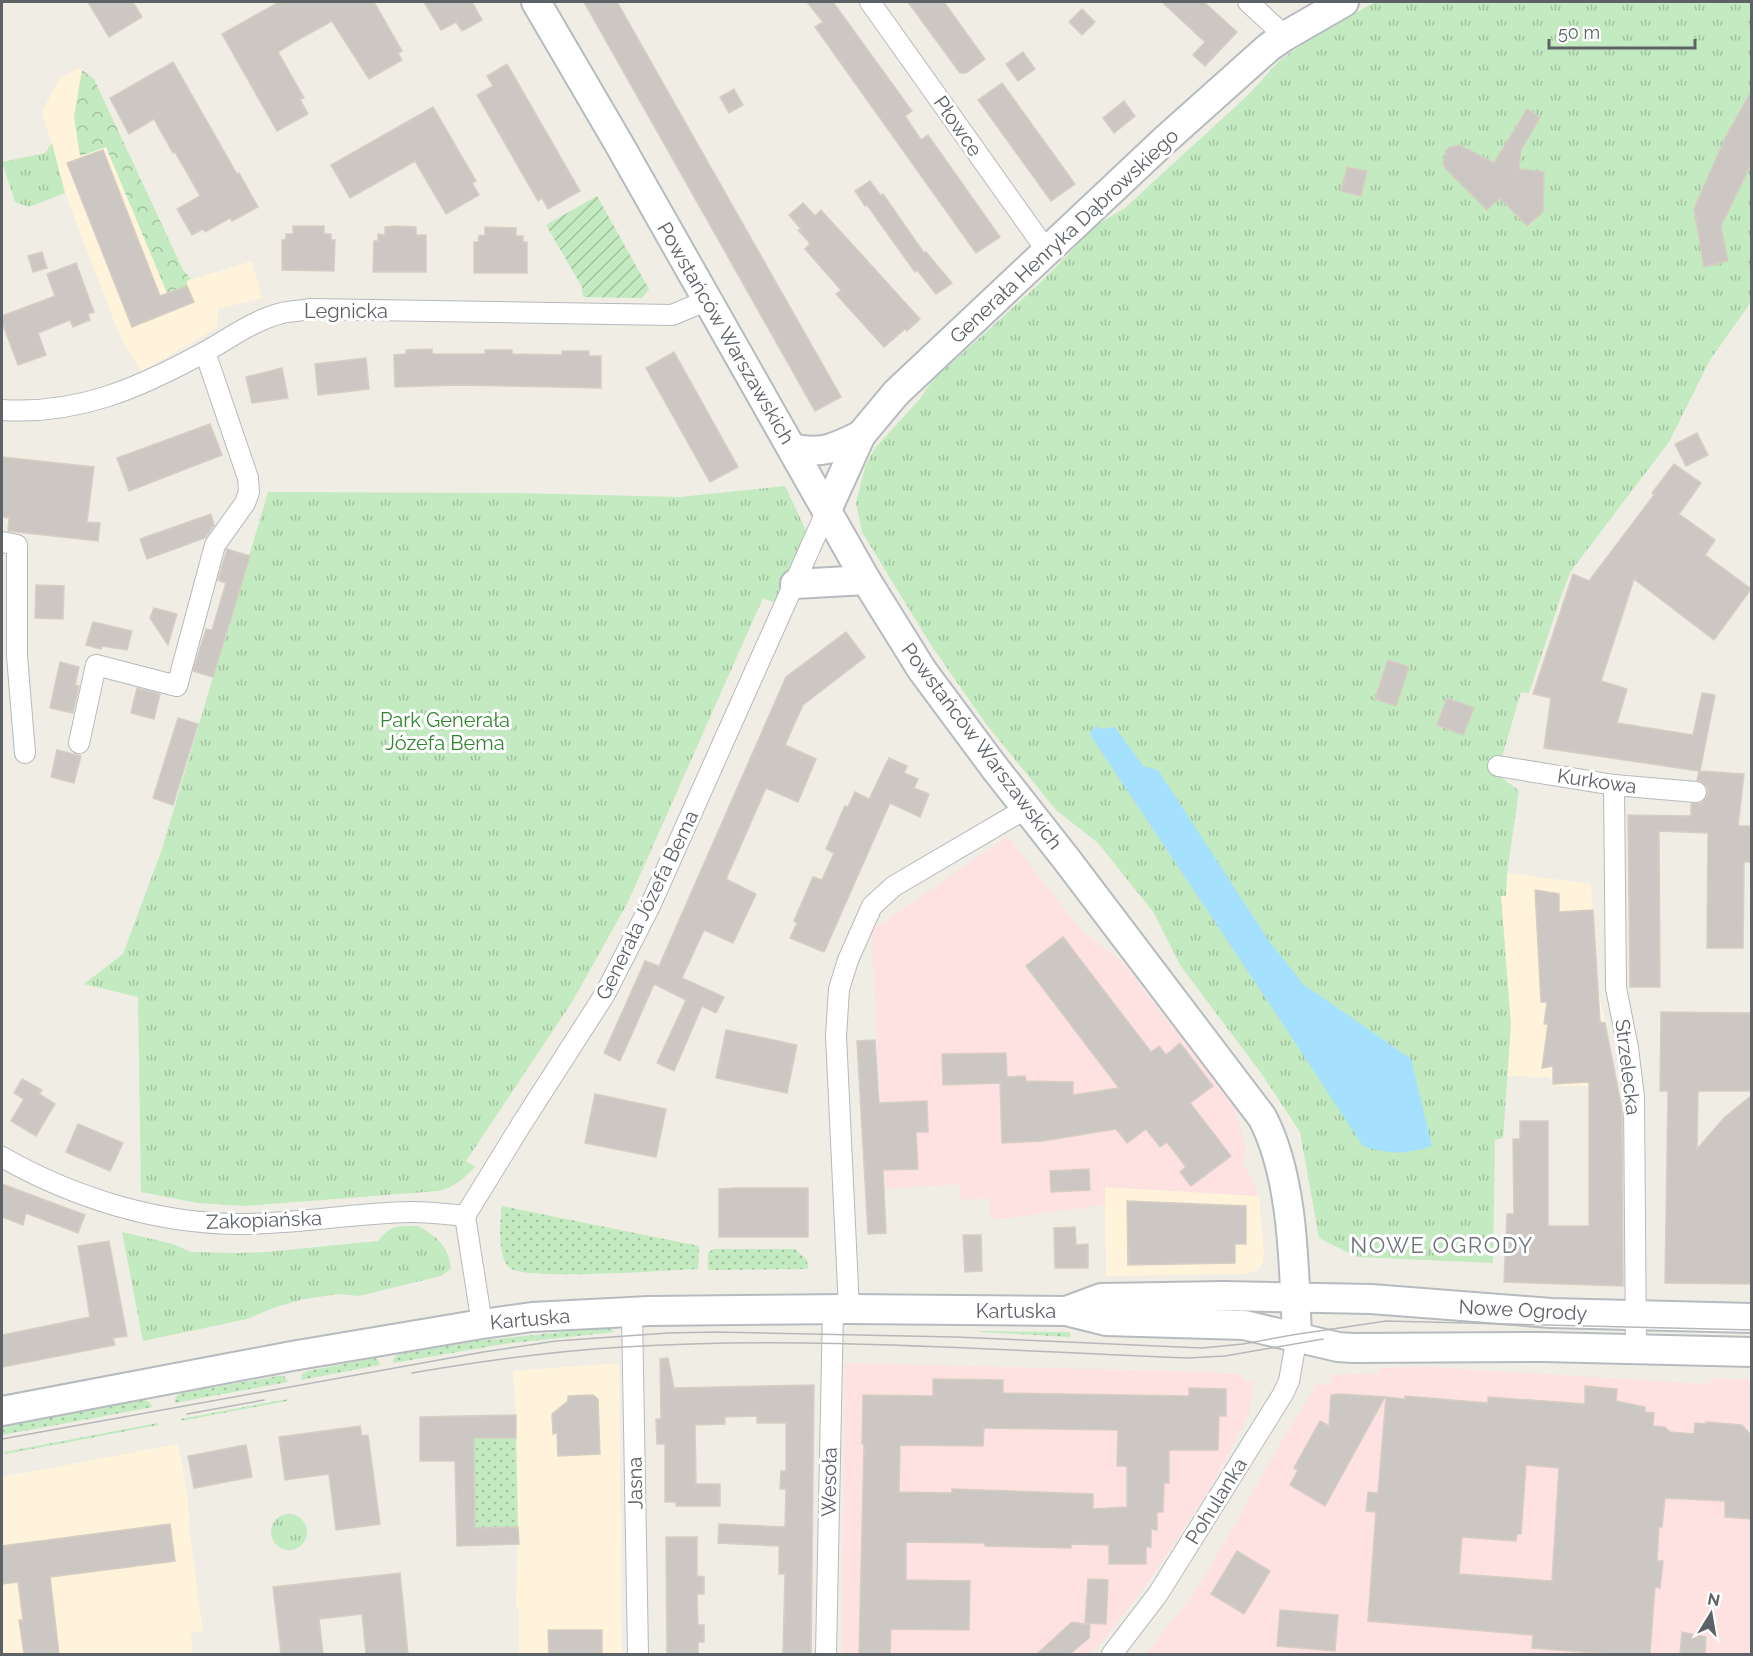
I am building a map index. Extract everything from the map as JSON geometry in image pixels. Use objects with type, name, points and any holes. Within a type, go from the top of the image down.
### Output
[{"type":"street","name":"Powstańców Warszawskich","points":[[536,2],[866,580],[942,698],[1262,1117],[1275,1147],[1284,1187],[1292,1245],[1297,1336]]},
{"type":"street","name":"Płowce","points":[[870,2],[1047,251]]},
{"type":"street","points":[[1248,2],[1285,36]]},
{"type":"street","name":"Generała Henryka Dąbrowskiego","points":[[827,510],[861,435],[896,393],[1166,139],[1269,47],[1344,2]]},
{"type":"street","name":"Legnicka","points":[[2,410],[59,409],[91,403],[125,391],[205,352],[258,321],[282,313],[309,309],[672,315],[708,300]]},
{"type":"street","points":[[79,743],[96,665],[177,686],[215,545],[245,503],[249,492],[248,478],[205,352]]},
{"type":"street","points":[[792,448],[810,453],[839,446],[861,435]]},
{"type":"street","name":"Generała Józefa Bema","points":[[465,1216],[605,994],[629,949],[827,510]]},
{"type":"street","points":[[2,542],[17,545],[17,656],[25,753]]},
{"type":"street","points":[[795,584],[866,580]]},
{"type":"street","name":"Kurkowa","points":[[1498,766],[1614,785],[1696,792]]},
{"type":"street","name":"Strzelecka","points":[[1614,785],[1616,988],[1628,1048],[1634,1097],[1636,1349]]},
{"type":"street","name":"Wesoła","points":[[826,1654],[841,1309],[836,1036],[839,988],[848,960],[872,906],[894,886],[1027,808]]},
{"type":"street","name":"Zakopiańska","points":[[2,1157],[45,1179],[116,1205],[159,1216],[202,1223],[244,1224],[412,1212],[465,1216]]},
{"type":"street","points":[[465,1216],[482,1324]]},
{"type":"street","name":"Nowe Ogrody","points":[[1295,1297],[1371,1299],[1551,1313],[1752,1318]]},
{"type":"street","name":"Kartuska","points":[[1066,1311],[1101,1298],[1295,1297]]},
{"type":"street","name":"Kartuska","points":[[2,1411],[292,1356],[532,1317],[703,1310],[1066,1311],[1106,1322],[1244,1325],[1297,1336]]},
{"type":"street","name":"Jasna","points":[[632,1312],[638,1654]]},
{"type":"street","name":"Nowe Ogrody","points":[[1297,1336],[1338,1347],[1353,1348],[1544,1347],[1752,1352]]},
{"type":"street","name":"Pohulanka","points":[[1112,1654],[1158,1594],[1283,1394],[1289,1381],[1297,1336]]},
{"type":"shaded area","points":[[79,68],[82,70],[74,117],[81,156],[106,147],[187,281],[252,261],[262,298],[218,309],[217,328],[142,371],[125,346],[117,329],[65,193],[42,111],[60,78]]},
{"type":"shaded area","points":[[1008,836],[1077,926],[1124,964],[1234,1106],[1246,1149],[1243,1163],[1259,1196],[1105,1187],[1105,1205],[991,1220],[990,1198],[961,1200],[960,1184],[886,1189],[871,931]]},
{"type":"shaded area","points":[[1507,873],[1591,884],[1598,988],[1618,1087],[1559,1086],[1547,1077],[1507,1076],[1511,1025],[1501,896],[1506,896]]},
{"type":"shaded area","points":[[1105,1187],[1259,1196],[1264,1254],[1262,1265],[1256,1271],[1246,1274],[1106,1276]]},
{"type":"shaded area","points":[[619,1363],[622,1654],[519,1654],[519,1607],[516,1607],[518,1527],[516,1414],[513,1371]]},
{"type":"shaded area","points":[[845,1363],[1213,1372],[1242,1375],[1243,1381],[1253,1381],[1249,1415],[1208,1492],[1145,1587],[1104,1639],[1089,1654],[842,1654]]},
{"type":"shaded area","points":[[1430,1367],[1707,1384],[1714,1378],[1751,1380],[1751,1654],[1146,1654],[1193,1594],[1317,1384],[1331,1385],[1332,1375],[1378,1373],[1379,1368]]},
{"type":"shaded area","points":[[178,1444],[188,1499],[189,1529],[203,1631],[191,1633],[193,1654],[2,1654],[2,1477]]},
{"type":"green space","points":[[1375,2],[1751,2],[1751,302],[1710,360],[1669,442],[1571,571],[1529,693],[1521,692],[1502,757],[1500,776],[1519,791],[1507,873],[1506,896],[1501,896],[1511,1025],[1503,1138],[1495,1140],[1493,1263],[1357,1257],[1319,1238],[1300,1132],[1261,1073],[1180,965],[1154,913],[1098,843],[1056,810],[986,724],[931,645],[862,532],[856,503],[865,467],[875,448],[919,400],[933,380],[1040,283],[1098,224],[1125,208],[1248,95],[1279,61],[1306,41]]},
{"type":"green space","points":[[82,70],[94,79],[183,270],[191,279],[187,281],[187,286],[167,293],[106,147],[80,156],[74,117]]},
{"type":"green space","points":[[52,143],[65,193],[29,207],[15,202],[2,162],[45,153]]},
{"type":"green space","points":[[597,196],[649,289],[642,298],[583,297],[582,287],[546,225]]},
{"type":"green space","name":"Park Generała Józefa Bema","points":[[785,486],[807,533],[778,600],[773,602],[763,598],[628,902],[572,1002],[466,1161],[475,1167],[458,1182],[439,1191],[245,1206],[198,1203],[141,1192],[138,997],[84,984],[123,954],[162,849],[268,492],[516,493],[680,497]]},
{"type":"green space","points":[[502,1206],[699,1246],[698,1269],[630,1273],[542,1274],[521,1272],[510,1268],[503,1256],[500,1239]]},
{"type":"green space","points":[[417,1226],[430,1233],[445,1248],[451,1269],[441,1276],[359,1296],[339,1294],[304,1299],[247,1319],[143,1341],[122,1232],[173,1244],[191,1252],[238,1253],[378,1241],[395,1228]]},
{"type":"green space","points":[[713,1249],[795,1249],[807,1260],[808,1269],[708,1270],[708,1253]]},
{"type":"green space","points":[[600,1328],[611,1329],[614,1332],[504,1344],[393,1363],[394,1357],[400,1354],[477,1341]]},
{"type":"green space","points":[[980,1332],[1070,1332],[1070,1337]]},
{"type":"green space","points":[[375,1358],[380,1365],[301,1380],[302,1374],[307,1371]]},
{"type":"green space","points":[[284,1376],[288,1382],[174,1403],[176,1397],[181,1393]]},
{"type":"green space","points":[[287,1399],[287,1401],[181,1421],[181,1419]]},
{"type":"green space","points":[[142,1400],[148,1401],[153,1407],[2,1435],[2,1426]]},
{"type":"green space","points":[[158,1423],[158,1425],[6,1454],[4,1452]]},
{"type":"green space","points":[[474,1438],[516,1438],[518,1527],[475,1528]]},
{"type":"green space","points":[[289,1514],[302,1519],[307,1532],[302,1545],[289,1550],[276,1545],[271,1532],[276,1519]]},
{"type":"water","points":[[1097,726],[1102,729],[1115,727],[1143,766],[1158,770],[1269,941],[1303,984],[1411,1059],[1432,1146],[1415,1151],[1398,1152],[1380,1151],[1363,1146],[1089,733]]},
{"type":"building","points":[[88,2],[133,2],[142,17],[109,37]]},
{"type":"building","points":[[279,2],[374,2],[402,51],[398,53],[402,60],[369,79],[332,21],[294,42],[278,52],[304,98],[300,99],[308,114],[277,131],[222,34]]},
{"type":"building","points":[[424,2],[472,2],[482,20],[462,31],[456,22],[441,30]]},
{"type":"building","points":[[584,2],[617,2],[841,397],[815,411]]},
{"type":"building","points":[[807,2],[833,2],[912,111],[905,116],[921,140],[928,135],[1000,237],[976,253],[815,27],[823,22]]},
{"type":"building","points":[[908,2],[944,2],[985,59],[966,73],[960,73]]},
{"type":"building","points":[[1162,2],[1204,2],[1237,32],[1205,66],[1193,55],[1205,42]]},
{"type":"building","points":[[1082,9],[1095,22],[1082,35],[1069,22]]},
{"type":"building","points":[[1023,52],[1035,69],[1018,81],[1006,64]]},
{"type":"building","points":[[173,62],[258,207],[232,221],[230,218],[205,232],[203,229],[192,235],[177,209],[200,196],[175,152],[173,153],[154,119],[129,134],[110,98]]},
{"type":"building","points":[[507,64],[580,191],[548,209],[542,198],[538,201],[477,95],[493,86],[487,76]]},
{"type":"building","points":[[1002,83],[1075,184],[1051,201],[978,100]]},
{"type":"building","points":[[734,89],[743,105],[729,113],[720,97]]},
{"type":"building","points":[[1752,90],[1752,162],[1721,226],[1728,261],[1704,267],[1694,209],[1725,138]]},
{"type":"building","points":[[1124,101],[1135,116],[1114,133],[1103,118]]},
{"type":"building","points":[[433,107],[476,181],[472,183],[479,195],[446,214],[415,161],[350,198],[331,165]]},
{"type":"building","points":[[1527,109],[1540,117],[1521,150],[1519,169],[1544,172],[1543,212],[1527,226],[1500,198],[1487,210],[1446,169],[1443,163],[1446,150],[1460,145],[1494,163]]},
{"type":"building","points":[[103,150],[160,296],[187,286],[194,302],[132,327],[67,163]]},
{"type":"building","points":[[1347,167],[1367,171],[1361,196],[1341,191]]},
{"type":"building","points":[[870,181],[881,196],[883,194],[924,253],[926,252],[952,283],[936,294],[917,270],[915,272],[855,191]]},
{"type":"building","points":[[803,203],[815,216],[821,210],[920,319],[884,347],[836,294],[841,290],[805,249],[809,242],[789,215]]},
{"type":"building","points":[[293,226],[324,226],[324,234],[331,234],[331,240],[335,240],[334,271],[282,270],[282,240],[286,240],[286,234],[293,234]]},
{"type":"building","points":[[385,227],[416,227],[416,235],[426,235],[426,272],[373,272],[374,241],[378,241],[378,234],[385,235]]},
{"type":"building","points":[[485,227],[516,228],[516,236],[523,236],[523,242],[527,242],[527,273],[474,273],[474,242],[478,242],[479,236],[485,235]]},
{"type":"building","points":[[42,252],[47,268],[33,272],[28,256]]},
{"type":"building","points":[[76,263],[94,312],[88,314],[90,320],[73,327],[70,320],[38,333],[46,355],[18,365],[2,322],[2,316],[55,296],[47,274]]},
{"type":"building","points":[[432,349],[432,354],[485,354],[485,350],[512,350],[512,354],[562,355],[562,351],[589,351],[589,356],[601,356],[601,388],[458,385],[395,387],[394,355],[406,354],[406,350]]},
{"type":"building","points":[[674,352],[738,467],[710,482],[646,368]]},
{"type":"building","points":[[366,358],[369,389],[318,395],[315,364]]},
{"type":"building","points":[[282,368],[288,398],[252,403],[246,377]]},
{"type":"building","points":[[210,424],[222,455],[129,491],[117,458]]},
{"type":"building","points":[[1697,433],[1708,455],[1686,466],[1675,444]]},
{"type":"building","points":[[2,457],[94,467],[87,522],[100,523],[98,541],[8,531],[9,518],[2,517]]},
{"type":"building","points":[[1674,464],[1701,483],[1679,514],[1715,540],[1705,555],[1751,589],[1714,640],[1634,579],[1601,681],[1627,689],[1617,723],[1693,735],[1702,693],[1715,695],[1700,771],[1744,774],[1738,826],[1752,826],[1752,862],[1744,862],[1743,948],[1707,948],[1708,833],[1659,831],[1660,987],[1630,987],[1628,815],[1691,816],[1691,804],[1701,803],[1705,799],[1708,794],[1707,787],[1697,780],[1699,771],[1544,748],[1551,698],[1533,694],[1573,574],[1589,581],[1654,495],[1652,493]]},
{"type":"building","points":[[211,514],[214,525],[205,538],[147,559],[140,539]]},
{"type":"building","points":[[227,549],[250,556],[213,677],[193,671],[206,629],[212,630],[226,583],[218,580]]},
{"type":"building","points":[[36,585],[64,586],[63,619],[35,618]]},
{"type":"building","points":[[154,608],[177,614],[168,645],[150,618]]},
{"type":"building","points":[[93,622],[132,631],[127,650],[102,646],[101,649],[86,645]]},
{"type":"building","points":[[846,632],[865,657],[803,705],[785,745],[816,759],[798,802],[766,788],[726,879],[756,894],[733,943],[704,930],[682,978],[724,997],[716,1013],[702,1006],[674,1071],[657,1063],[686,1000],[654,984],[620,1061],[604,1053],[645,961],[659,966],[786,677]]},
{"type":"building","points":[[1388,660],[1409,667],[1396,706],[1375,699]]},
{"type":"building","points":[[60,662],[79,667],[75,685],[79,686],[73,713],[50,708]]},
{"type":"building","points":[[137,688],[160,694],[154,719],[131,713]]},
{"type":"building","points":[[1447,698],[1474,708],[1463,735],[1437,725]]},
{"type":"building","points":[[178,718],[198,724],[173,805],[153,798]]},
{"type":"building","points":[[57,750],[81,756],[74,783],[51,777]]},
{"type":"building","points":[[889,758],[907,766],[904,773],[918,779],[914,788],[929,794],[920,817],[890,803],[824,952],[790,938],[797,923],[794,921],[813,877],[822,880],[834,853],[826,849],[845,806],[848,807],[855,792],[869,799]]},
{"type":"building","points":[[1535,890],[1559,894],[1559,912],[1593,910],[1600,1022],[1605,1023],[1622,1109],[1623,1286],[1504,1282],[1507,1214],[1514,1214],[1513,1139],[1520,1139],[1520,1121],[1548,1121],[1548,1226],[1589,1226],[1589,1082],[1553,1084],[1553,1066],[1542,1068],[1548,1024],[1544,1024],[1547,1002],[1541,1002]]},
{"type":"building","points":[[1063,937],[1151,1052],[1159,1046],[1166,1055],[1180,1043],[1213,1086],[1190,1103],[1231,1156],[1191,1186],[1180,1172],[1186,1167],[1167,1142],[1160,1147],[1146,1129],[1127,1143],[1116,1129],[1043,1141],[1002,1143],[1000,1083],[943,1085],[942,1054],[1006,1053],[1007,1077],[1025,1076],[1026,1081],[1073,1082],[1073,1095],[1119,1088],[1026,966]]},
{"type":"building","points":[[1661,1012],[1752,1013],[1752,1091],[1698,1091],[1697,1149],[1725,1117],[1752,1095],[1752,1284],[1665,1283],[1668,1091],[1660,1091]]},
{"type":"building","points":[[726,1030],[797,1045],[787,1093],[716,1078]]},
{"type":"building","points":[[875,1040],[879,1103],[927,1101],[928,1132],[916,1132],[918,1169],[883,1170],[886,1233],[868,1234],[857,1041]]},
{"type":"building","points":[[22,1079],[42,1090],[39,1094],[55,1104],[36,1136],[11,1121],[24,1099],[14,1093]]},
{"type":"building","points":[[595,1094],[666,1109],[656,1157],[585,1143]]},
{"type":"building","points":[[78,1124],[123,1143],[110,1171],[66,1152]]},
{"type":"building","points":[[1089,1169],[1090,1190],[1051,1192],[1050,1171]]},
{"type":"building","points":[[2,1184],[85,1215],[78,1233],[26,1213],[23,1225],[2,1217]]},
{"type":"building","points":[[808,1188],[808,1237],[719,1237],[719,1189]]},
{"type":"building","points":[[1127,1201],[1246,1206],[1246,1244],[1235,1244],[1235,1263],[1128,1265]]},
{"type":"building","points":[[1075,1227],[1076,1245],[1088,1244],[1088,1268],[1055,1268],[1054,1228]]},
{"type":"building","points":[[963,1235],[981,1235],[982,1271],[965,1272]]},
{"type":"building","points":[[109,1241],[127,1336],[113,1338],[115,1345],[2,1367],[2,1335],[90,1317],[78,1246]]},
{"type":"building","points":[[668,1358],[674,1388],[814,1385],[811,1654],[783,1654],[785,1574],[779,1574],[779,1546],[718,1543],[719,1524],[785,1527],[786,1489],[780,1489],[781,1471],[786,1471],[786,1423],[757,1423],[757,1416],[725,1417],[725,1424],[695,1425],[696,1484],[720,1484],[720,1506],[676,1506],[676,1502],[665,1502],[665,1444],[657,1444],[656,1419],[661,1419],[660,1359]]},
{"type":"building","points":[[933,1379],[1003,1380],[1003,1393],[1189,1396],[1189,1388],[1226,1389],[1226,1416],[1219,1416],[1218,1450],[1169,1450],[1169,1483],[1164,1483],[1163,1512],[1157,1512],[1157,1530],[1151,1529],[1151,1547],[1146,1547],[1146,1564],[1109,1564],[1109,1545],[1071,1544],[1071,1548],[985,1546],[985,1543],[906,1542],[906,1580],[970,1581],[969,1630],[891,1629],[890,1654],[859,1654],[863,1395],[933,1396]],"holes":[[[984,1428],[1118,1430],[1117,1466],[1127,1466],[1127,1507],[1093,1509],[1093,1494],[952,1489],[952,1493],[899,1492],[900,1445],[983,1446]]]},
{"type":"building","points":[[1585,1386],[1617,1389],[1616,1401],[1645,1407],[1645,1412],[1654,1413],[1653,1426],[1665,1427],[1670,1432],[1694,1434],[1695,1423],[1706,1424],[1706,1422],[1742,1425],[1752,1436],[1752,1519],[1725,1517],[1725,1501],[1665,1498],[1662,1527],[1659,1527],[1657,1561],[1663,1561],[1660,1588],[1655,1587],[1650,1654],[1609,1654],[1532,1648],[1533,1635],[1368,1621],[1376,1512],[1366,1511],[1368,1492],[1378,1493],[1386,1397],[1405,1399],[1405,1396],[1488,1403],[1488,1397],[1585,1404]],"holes":[[[1526,1465],[1559,1468],[1552,1581],[1459,1574],[1462,1537],[1516,1541],[1517,1534],[1521,1534]]]},
{"type":"building","points":[[593,1395],[598,1399],[600,1454],[558,1456],[557,1433],[553,1434],[552,1414],[568,1401],[568,1396]]},
{"type":"building","points":[[1331,1395],[1385,1397],[1325,1506],[1290,1485],[1298,1470],[1294,1468],[1320,1421],[1329,1426]]},
{"type":"building","points":[[516,1415],[516,1438],[474,1438],[475,1528],[518,1527],[519,1544],[457,1546],[455,1461],[420,1461],[420,1417]]},
{"type":"building","points":[[360,1426],[362,1436],[368,1435],[380,1524],[336,1530],[329,1474],[285,1480],[279,1437]]},
{"type":"building","points":[[246,1445],[252,1477],[194,1488],[188,1456]]},
{"type":"building","points":[[170,1524],[175,1561],[50,1577],[59,1654],[24,1654],[19,1620],[23,1620],[18,1582],[2,1584],[2,1546]]},
{"type":"building","points":[[666,1537],[697,1537],[697,1576],[704,1577],[704,1594],[697,1594],[698,1625],[704,1625],[704,1642],[698,1642],[698,1654],[667,1654]]},
{"type":"building","points":[[1237,1551],[1270,1571],[1244,1614],[1211,1594]]},
{"type":"building","points":[[400,1573],[408,1654],[366,1654],[362,1614],[319,1619],[323,1654],[281,1654],[273,1587]]},
{"type":"building","points":[[1088,1579],[1108,1580],[1106,1624],[1085,1623]]},
{"type":"building","points":[[1280,1610],[1338,1615],[1335,1651],[1277,1646]]},
{"type":"building","points":[[1072,1622],[1090,1625],[1089,1638],[1070,1654],[1037,1654]]},
{"type":"building","points":[[548,1630],[602,1630],[602,1654],[549,1654]]},
{"type":"building","points":[[1682,1632],[1706,1637],[1705,1654],[1680,1654]]},
{"type":"tram line","points":[[2,1439],[483,1352],[556,1341],[668,1333],[955,1337],[1202,1348],[1243,1344],[1386,1321],[1752,1330]]},
{"type":"tram line","points":[[412,1373],[544,1354],[694,1344],[835,1343],[1187,1358],[1225,1356],[1323,1339]]},
{"type":"tram line","points":[[187,1414],[264,1400]]},
{"type":"district","name":"NOWE OGRODY","points":[[1442,1245]]}]
